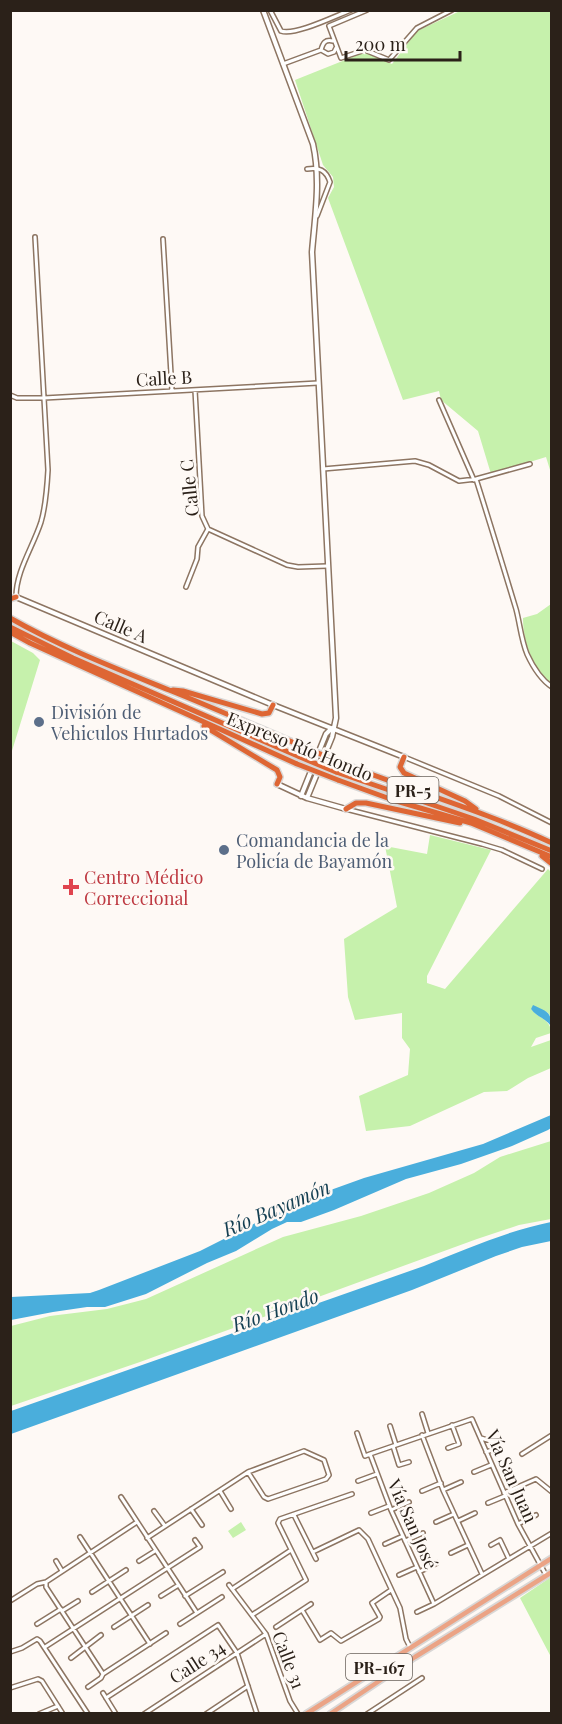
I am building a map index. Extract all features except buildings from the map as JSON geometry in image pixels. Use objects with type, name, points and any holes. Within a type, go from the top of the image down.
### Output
[{"type":"highway","name":"Expreso Río Hondo","points":[[10,618],[96,661],[344,764],[482,813],[552,843]]},
{"type":"highway","points":[[10,627],[73,658],[336,772],[493,826],[552,851]]},
{"type":"highway","name":"Expreso Río Hondo","points":[[10,632],[199,721],[297,764],[393,800],[471,823],[552,858]]},
{"type":"highway","points":[[168,689],[183,690],[262,714],[268,713],[273,705]]},
{"type":"highway","points":[[199,721],[277,770],[280,777],[277,784]]},
{"type":"highway","points":[[404,757],[400,767],[404,774],[465,801],[482,813]]},
{"type":"highway","points":[[346,809],[356,803],[366,803],[455,822],[471,823]]},
{"type":"highway","points":[[536,850],[552,864]]},
{"type":"main road","name":"PR-167","points":[[306,1713],[552,1558]]},
{"type":"main road","name":"PR-167","points":[[330,1713],[552,1572]]},
{"type":"street","points":[[263,10],[313,144],[317,167],[317,216],[312,252],[336,718],[332,737],[307,798]]},
{"type":"street","points":[[270,10],[281,31],[287,33],[351,10]]},
{"type":"street","points":[[367,10],[328,26],[341,58],[365,50],[389,60],[417,28],[452,10]]},
{"type":"street","points":[[283,64],[321,50],[324,42],[334,41]]},
{"type":"street","points":[[321,50],[330,54],[337,48]]},
{"type":"street","points":[[307,169],[317,167],[325,172],[330,182],[317,216]]},
{"type":"street","name":"Calle A","points":[[35,237],[48,470],[47,496],[41,522],[13,598],[499,796],[552,823]]},
{"type":"street","points":[[163,239],[172,391]]},
{"type":"street","name":"Calle B","points":[[10,395],[17,398],[44,398],[318,383]]},
{"type":"street","name":"Calle C","points":[[195,390],[202,516],[208,528],[287,565],[327,566]]},
{"type":"street","points":[[439,400],[475,480],[518,615],[527,654],[537,674],[552,687]]},
{"type":"street","points":[[323,469],[416,461],[429,465],[459,481],[475,480],[530,464]]},
{"type":"street","points":[[186,587],[197,559],[198,547],[208,528]]},
{"type":"street","points":[[10,585],[16,585]]},
{"type":"street","points":[[301,796],[326,734],[333,727]]},
{"type":"street","points":[[277,784],[307,798],[492,847],[542,869]]},
{"type":"street","points":[[422,1414],[428,1433]]},
{"type":"street","name":"Vía San Juan","points":[[369,1454],[472,1419],[518,1524],[546,1575]]},
{"type":"street","points":[[448,1448],[459,1444],[452,1425]]},
{"type":"street","points":[[390,1426],[399,1465],[409,1462]]},
{"type":"street","name":"Vía San José","points":[[357,1433],[365,1456],[369,1454],[390,1508],[434,1604]]},
{"type":"street","points":[[422,1435],[443,1490],[482,1575]]},
{"type":"street","points":[[522,1454],[552,1436]]},
{"type":"street","points":[[481,1438],[494,1442],[498,1448],[486,1452]]},
{"type":"street","points":[[147,1538],[248,1472],[304,1451],[324,1461],[329,1475],[326,1479],[268,1499],[264,1497],[248,1472]]},
{"type":"street","points":[[474,1472],[491,1465]]},
{"type":"street","points":[[358,1481],[377,1474]]},
{"type":"street","points":[[488,1503],[536,1479],[552,1492]]},
{"type":"street","points":[[443,1490],[461,1482]]},
{"type":"street","points":[[422,1491],[441,1483]]},
{"type":"street","points":[[220,1491],[231,1509]]},
{"type":"street","points":[[252,1616],[306,1580],[278,1523],[280,1519],[352,1494]]},
{"type":"street","points":[[121,1497],[196,1613]]},
{"type":"street","points":[[370,1513],[409,1502]]},
{"type":"street","points":[[191,1509],[202,1525]]},
{"type":"street","points":[[154,1510],[165,1526]]},
{"type":"street","points":[[458,1521],[475,1513]]},
{"type":"street","points":[[294,1514],[316,1559]]},
{"type":"street","points":[[436,1522],[454,1514]]},
{"type":"street","points":[[518,1524],[536,1515]]},
{"type":"street","points":[[10,1601],[37,1584],[46,1582],[137,1522]]},
{"type":"street","points":[[313,1552],[359,1530],[368,1539],[400,1608],[406,1639],[410,1647]]},
{"type":"street","points":[[405,1541],[423,1533]]},
{"type":"street","points":[[417,1612],[552,1533]]},
{"type":"street","points":[[385,1544],[403,1536]]},
{"type":"street","points":[[80,1537],[150,1644]]},
{"type":"street","points":[[45,1647],[200,1547],[195,1540]]},
{"type":"street","points":[[491,1545],[500,1540],[509,1559]]},
{"type":"street","points":[[451,1553],[468,1545]]},
{"type":"street","name":"Calle 31","points":[[291,1550],[231,1587],[266,1634],[290,1701],[298,1713]]},
{"type":"street","points":[[139,1562],[156,1551]]},
{"type":"street","points":[[56,1561],[62,1571]]},
{"type":"street","points":[[419,1572],[437,1563]]},
{"type":"street","points":[[399,1575],[417,1567]]},
{"type":"street","points":[[92,1592],[126,1570]]},
{"type":"street","points":[[185,1596],[223,1572]]},
{"type":"street","points":[[46,1582],[46,1587],[103,1674]]},
{"type":"street","points":[[161,1596],[178,1585]]},
{"type":"street","points":[[302,1610],[320,1640],[331,1633],[341,1641],[380,1619],[372,1603],[391,1590]]},
{"type":"street","points":[[180,1624],[222,1597]]},
{"type":"street","points":[[37,1624],[78,1601]]},
{"type":"street","points":[[276,1627],[311,1604]]},
{"type":"street","points":[[114,1627],[148,1605]]},
{"type":"street","points":[[106,1698],[218,1625],[237,1653],[258,1713]]},
{"type":"street","points":[[88,1687],[103,1674],[166,1633]]},
{"type":"street","name":"Calle 34","points":[[144,1713],[266,1634]]},
{"type":"street","points":[[71,1658],[101,1635]]},
{"type":"street","points":[[10,1652],[37,1639],[40,1641],[88,1713]]},
{"type":"street","points":[[367,1713],[422,1678]]},
{"type":"street","points":[[10,1688],[38,1679],[42,1681],[63,1713]]},
{"type":"street","points":[[206,1713],[248,1686]]},
{"type":"street","points":[[103,1693],[116,1713]]},
{"type":"street","points":[[39,1713],[58,1706]]},
{"type":"green space","points":[[460,11],[551,11],[551,473],[546,457],[491,474],[478,431],[441,400],[439,391],[403,400],[328,198],[334,187],[333,177],[323,165],[295,80],[365,52],[392,64],[417,31]]},
{"type":"green space","points":[[551,604],[551,683],[544,677],[530,654],[523,618],[537,614]]},
{"type":"green space","points":[[11,641],[33,653],[40,660],[11,754]]},
{"type":"green space","points":[[430,835],[491,850],[427,976],[427,983],[445,989],[548,869],[552,873],[551,1017],[534,1006],[531,1009],[547,1022],[551,1033],[536,1038],[531,1047],[551,1040],[551,1068],[507,1091],[484,1092],[410,1126],[366,1131],[359,1096],[408,1075],[410,1049],[402,1038],[402,1013],[355,1020],[348,997],[344,939],[397,907],[385,846],[427,854]]},
{"type":"green space","points":[[551,1141],[551,1219],[519,1225],[477,1239],[140,1362],[11,1406],[11,1326],[50,1316],[107,1309],[146,1299],[283,1237],[361,1216],[429,1193],[474,1173],[500,1157]]},
{"type":"green space","points":[[241,1522],[246,1530],[233,1538],[228,1531]]},
{"type":"green space","points":[[551,1577],[551,1657],[520,1598]]},
{"type":"water","points":[[533,1005],[549,1014],[551,1026],[531,1009]]},
{"type":"water","name":"Río Bayamón","points":[[551,1115],[551,1128],[512,1146],[461,1164],[406,1179],[301,1222],[287,1222],[236,1251],[146,1294],[105,1307],[87,1307],[11,1320],[11,1297],[90,1293],[99,1290],[200,1251],[289,1206],[314,1196],[364,1178],[483,1144]]},
{"type":"water","points":[[551,1222],[551,1241],[522,1247],[496,1256],[412,1290],[11,1434],[11,1411],[424,1266],[503,1235]]},
{"type":"place","name":"División de Vehiculos Hurtados","points":[[39,722]]},
{"type":"place","name":"Comandancia de la Policía de Bayamón","points":[[224,850]]},
{"type":"place","name":"Centro Médico Correccional","points":[[71,887]]},
{"type":"water label","name":"Río Hondo","points":[[275,1309]]}]
